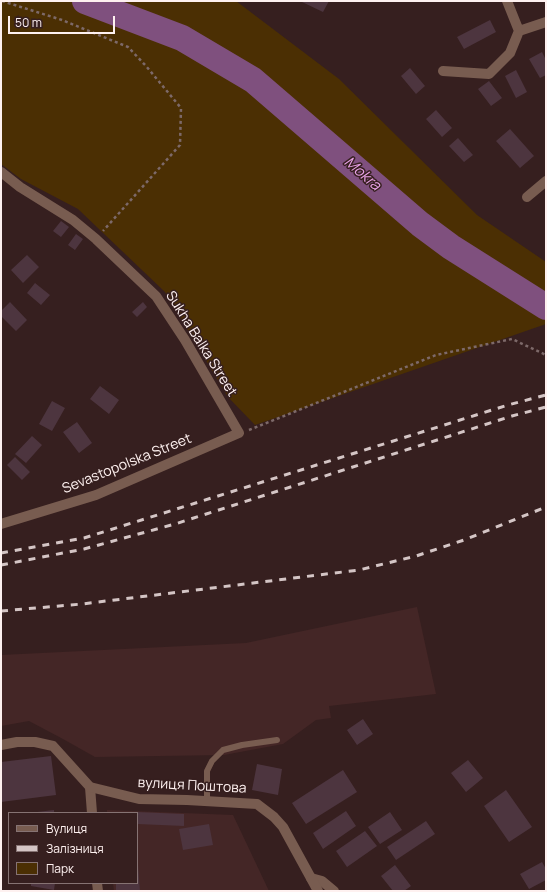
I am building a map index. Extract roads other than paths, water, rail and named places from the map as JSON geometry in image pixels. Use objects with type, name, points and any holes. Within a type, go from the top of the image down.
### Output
[{"type":"street","points":[[443,71],[489,74],[510,53],[519,31],[507,1]]},
{"type":"street","points":[[519,31],[546,22]]},
{"type":"street","name":"Sukha Balka Street","points":[[1,172],[20,187],[73,220],[96,239],[156,296],[185,340],[239,433]]},
{"type":"street","points":[[527,197],[546,181]]},
{"type":"street","name":"Sevastopolska Street","points":[[1,524],[96,495],[239,433]]},
{"type":"street","points":[[1,745],[17,742],[35,742],[53,746],[90,787],[92,812]]},
{"type":"street","name":"вулиця Поштова","points":[[90,787],[139,799],[257,804],[274,817],[283,827],[318,891]]},
{"type":"street","points":[[311,878],[322,881],[334,891]]},
{"type":"lane","points":[[207,801],[207,772],[212,761],[223,750],[242,745],[277,740]]},
{"type":"waterway","name":"Mokra","points":[[85,1],[182,38],[253,80],[420,224],[451,247],[546,307]]},
{"type":"railway","points":[[1,553],[84,538],[508,405],[546,395]]},
{"type":"railway","points":[[1,565],[84,549],[175,524],[512,416],[546,407]]},
{"type":"railway","points":[[1,611],[82,604],[359,570],[416,556],[464,540],[546,507]]}]
